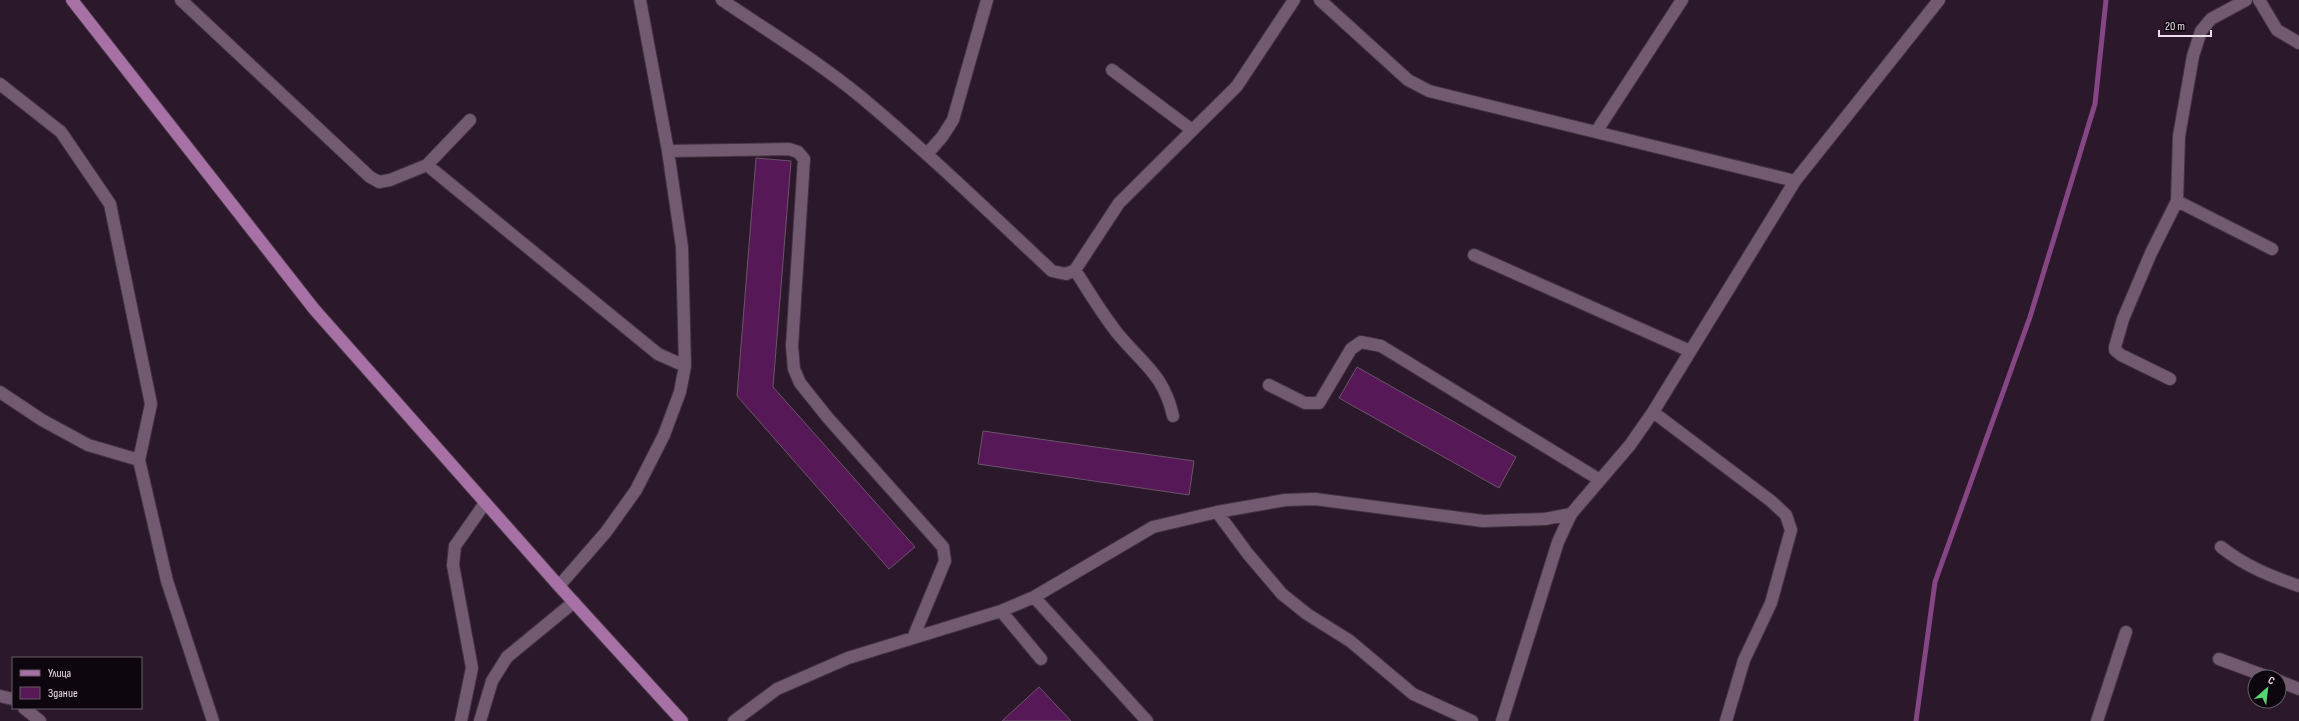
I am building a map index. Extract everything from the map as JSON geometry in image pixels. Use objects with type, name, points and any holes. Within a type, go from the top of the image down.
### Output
[{"type":"main road","points":[[72,0],[314,309],[559,586],[682,721]]},
{"type":"street","points":[[181,0],[370,177],[379,182],[390,180],[427,165],[470,120]]},
{"type":"street","points":[[559,586],[606,532],[636,490],[664,435],[680,392],[685,366],[682,247],[668,151],[640,0]]},
{"type":"street","points":[[722,0],[796,50],[860,96],[927,154],[1052,271],[1066,274],[1075,270],[1119,203],[1237,86],[1294,0]]},
{"type":"street","points":[[927,154],[954,120],[987,0]]},
{"type":"street","points":[[1320,0],[1408,80],[1429,91],[1795,180]]},
{"type":"street","points":[[1596,132],[1682,0]]},
{"type":"street","points":[[1502,721],[1558,542],[1571,514],[1630,445],[1653,412],[1795,180],[1939,0]]},
{"type":"street","points":[[2170,379],[2115,350],[2114,347],[2123,319],[2148,261],[2177,201],[2179,136],[2193,56],[2199,37],[2211,19],[2246,0]]},
{"type":"street","points":[[2259,0],[2277,30],[2299,42]]},
{"type":"street","points":[[1112,70],[1192,130]]},
{"type":"street","points":[[0,84],[61,132],[110,204],[151,404],[139,460],[167,581],[213,721]]},
{"type":"street","points":[[668,151],[789,149],[798,152],[804,159],[792,346],[794,369],[800,383],[828,418],[943,547],[945,561],[913,638]]},
{"type":"street","points":[[427,165],[658,354],[685,366]]},
{"type":"street","points":[[2177,201],[2272,249]]},
{"type":"street","points":[[1474,256],[1690,351]]},
{"type":"street","points":[[1075,270],[1106,318],[1160,381],[1169,398],[1173,416]]},
{"type":"street","points":[[1268,385],[1305,403],[1319,403],[1351,349],[1360,342],[1381,346],[1600,480]]},
{"type":"street","points":[[0,392],[42,420],[88,445],[139,460]]},
{"type":"street","points":[[1653,412],[1770,501],[1786,515],[1792,530],[1771,603],[1744,660],[1726,721]]},
{"type":"street","points":[[734,721],[777,689],[848,658],[1001,611],[1034,597],[1153,527],[1217,512],[1284,500],[1315,499],[1483,521],[1545,519],[1571,514]]},
{"type":"street","points":[[461,721],[472,668],[453,565],[455,546],[485,503]]},
{"type":"street","points":[[1217,512],[1248,554],[1282,594],[1307,614],[1350,641],[1394,680],[1413,694],[1472,721]]},
{"type":"street","points":[[2221,547],[2239,562],[2268,575],[2299,586]]},
{"type":"street","points":[[1034,597],[1147,721]]},
{"type":"street","points":[[480,721],[492,681],[507,657],[574,602]]},
{"type":"street","points":[[1001,611],[1041,659]]},
{"type":"street","points":[[2097,721],[2126,632]]},
{"type":"street","points":[[2219,659],[2247,669]]},
{"type":"street","points":[[2287,684],[2299,689]]},
{"type":"street","points":[[0,696],[12,699]]},
{"type":"street","points":[[25,709],[40,721]]},
{"type":"building","points":[[756,158],[791,161],[773,387],[915,547],[889,569],[737,396]]},
{"type":"building","points":[[1357,367],[1516,457],[1499,488],[1339,398]]},
{"type":"building","points":[[983,431],[1194,461],[1189,495],[978,464]]},
{"type":"building","points":[[1039,687],[1071,721],[1002,721]]},
{"type":"waterway","points":[[1916,721],[1935,582],[2030,317],[2095,104],[2106,0]]}]
